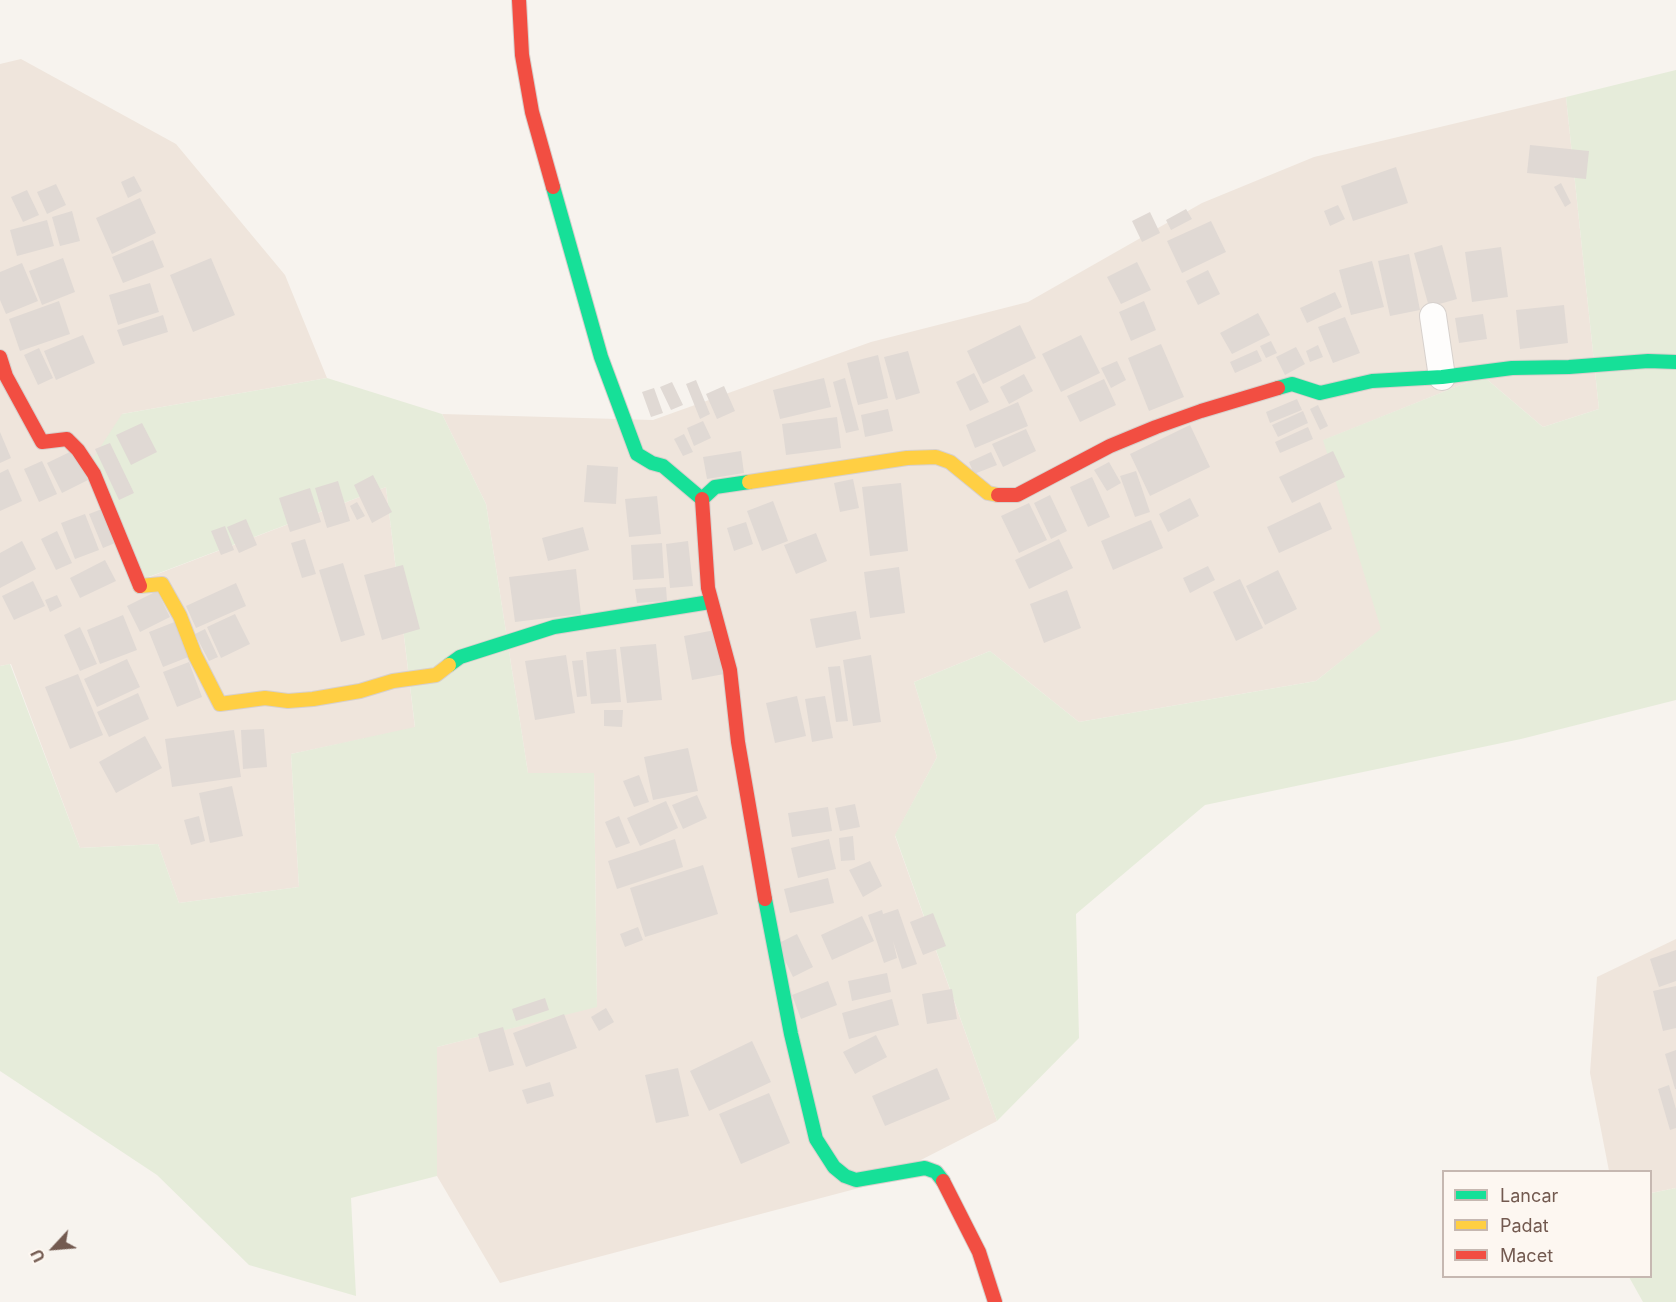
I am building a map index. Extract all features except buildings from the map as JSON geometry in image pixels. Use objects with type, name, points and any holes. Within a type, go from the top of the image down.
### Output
[{"type":"street","points":[[519,0],[522,55],[532,112],[601,357],[636,454],[652,464],[663,466],[702,499],[710,602],[730,670],[738,742],[766,904],[790,1034],[816,1138],[834,1167],[845,1176],[856,1180],[925,1168],[936,1172],[948,1186],[979,1252],[995,1302]]},
{"type":"street","points":[[1432,316],[1442,377]]},
{"type":"street","points":[[0,357],[6,376],[42,442],[67,439],[78,450],[94,474],[139,586],[162,584],[180,616],[195,655],[220,704],[265,698],[288,701],[313,699],[360,691],[393,681],[436,675],[460,657],[554,627],[710,602]]},
{"type":"street","points":[[702,499],[715,487],[907,458],[936,457],[950,462],[988,494],[1017,495],[1110,446],[1201,411],[1292,384],[1320,393],[1372,381],[1442,377],[1512,368],[1569,367],[1648,361],[1676,362]]},
{"type":"shaded area","points":[[21,59],[176,144],[285,275],[327,378],[122,414],[139,581],[386,487],[415,728],[291,754],[299,887],[179,903],[158,844],[80,848],[11,664],[0,666],[0,64]]},
{"type":"shaded area","points":[[1566,97],[1599,409],[1543,427],[1483,376],[1324,440],[1382,629],[1316,681],[1079,722],[990,651],[914,682],[937,757],[895,836],[997,1121],[874,1184],[500,1283],[437,1176],[437,1047],[597,1006],[594,773],[528,773],[486,504],[442,414],[653,420],[871,342],[1028,302],[1202,203],[1314,157]]},
{"type":"shaded area","points":[[1676,939],[1676,1188],[1652,1193],[1652,1170],[1609,1170],[1590,1073],[1597,977]]},
{"type":"green space","points":[[1676,70],[1676,700],[1521,739],[1205,805],[1076,914],[1079,1038],[997,1121],[895,835],[937,757],[914,682],[990,651],[1079,722],[1316,681],[1381,629],[1323,440],[1483,376],[1543,427],[1599,409],[1566,97]]},
{"type":"green space","points":[[327,378],[442,414],[486,504],[528,773],[594,773],[597,1007],[437,1047],[437,1176],[351,1198],[356,1296],[249,1265],[157,1175],[0,1071],[0,666],[10,664],[80,848],[158,844],[179,903],[299,887],[291,754],[415,727],[386,487],[138,581],[86,469],[122,414]]},
{"type":"green space","points":[[1676,1188],[1676,1302],[1643,1302],[1630,1278],[1652,1278],[1652,1193]]},
{"type":"traffic: fast","points":[[553,187],[601,357],[637,454],[652,463],[663,466],[702,499],[715,487],[749,482]]},
{"type":"traffic: fast","points":[[1278,388],[1292,384],[1320,393],[1372,381],[1442,377],[1512,368],[1569,367],[1648,361],[1676,362]]},
{"type":"traffic: fast","points":[[449,665],[460,657],[554,627],[710,602]]},
{"type":"traffic: fast","points":[[765,899],[791,1034],[816,1139],[834,1167],[845,1176],[856,1180],[925,1168],[936,1172],[943,1181]]},
{"type":"traffic: slow","points":[[749,482],[907,458],[936,457],[950,462],[988,493],[998,495]]},
{"type":"traffic: slow","points":[[140,586],[162,584],[180,616],[195,655],[220,704],[265,698],[288,701],[313,699],[360,691],[393,681],[436,675],[449,665]]},
{"type":"traffic: jam","points":[[519,0],[522,55],[532,112],[553,187]]},
{"type":"traffic: jam","points":[[0,357],[6,376],[42,442],[67,439],[78,450],[94,474],[140,586]]},
{"type":"traffic: jam","points":[[998,495],[1017,495],[1110,446],[1156,427],[1278,388]]},
{"type":"traffic: jam","points":[[702,499],[708,588],[730,670],[738,742],[765,899]]},
{"type":"traffic: jam","points":[[943,1181],[979,1252],[995,1302]]}]
